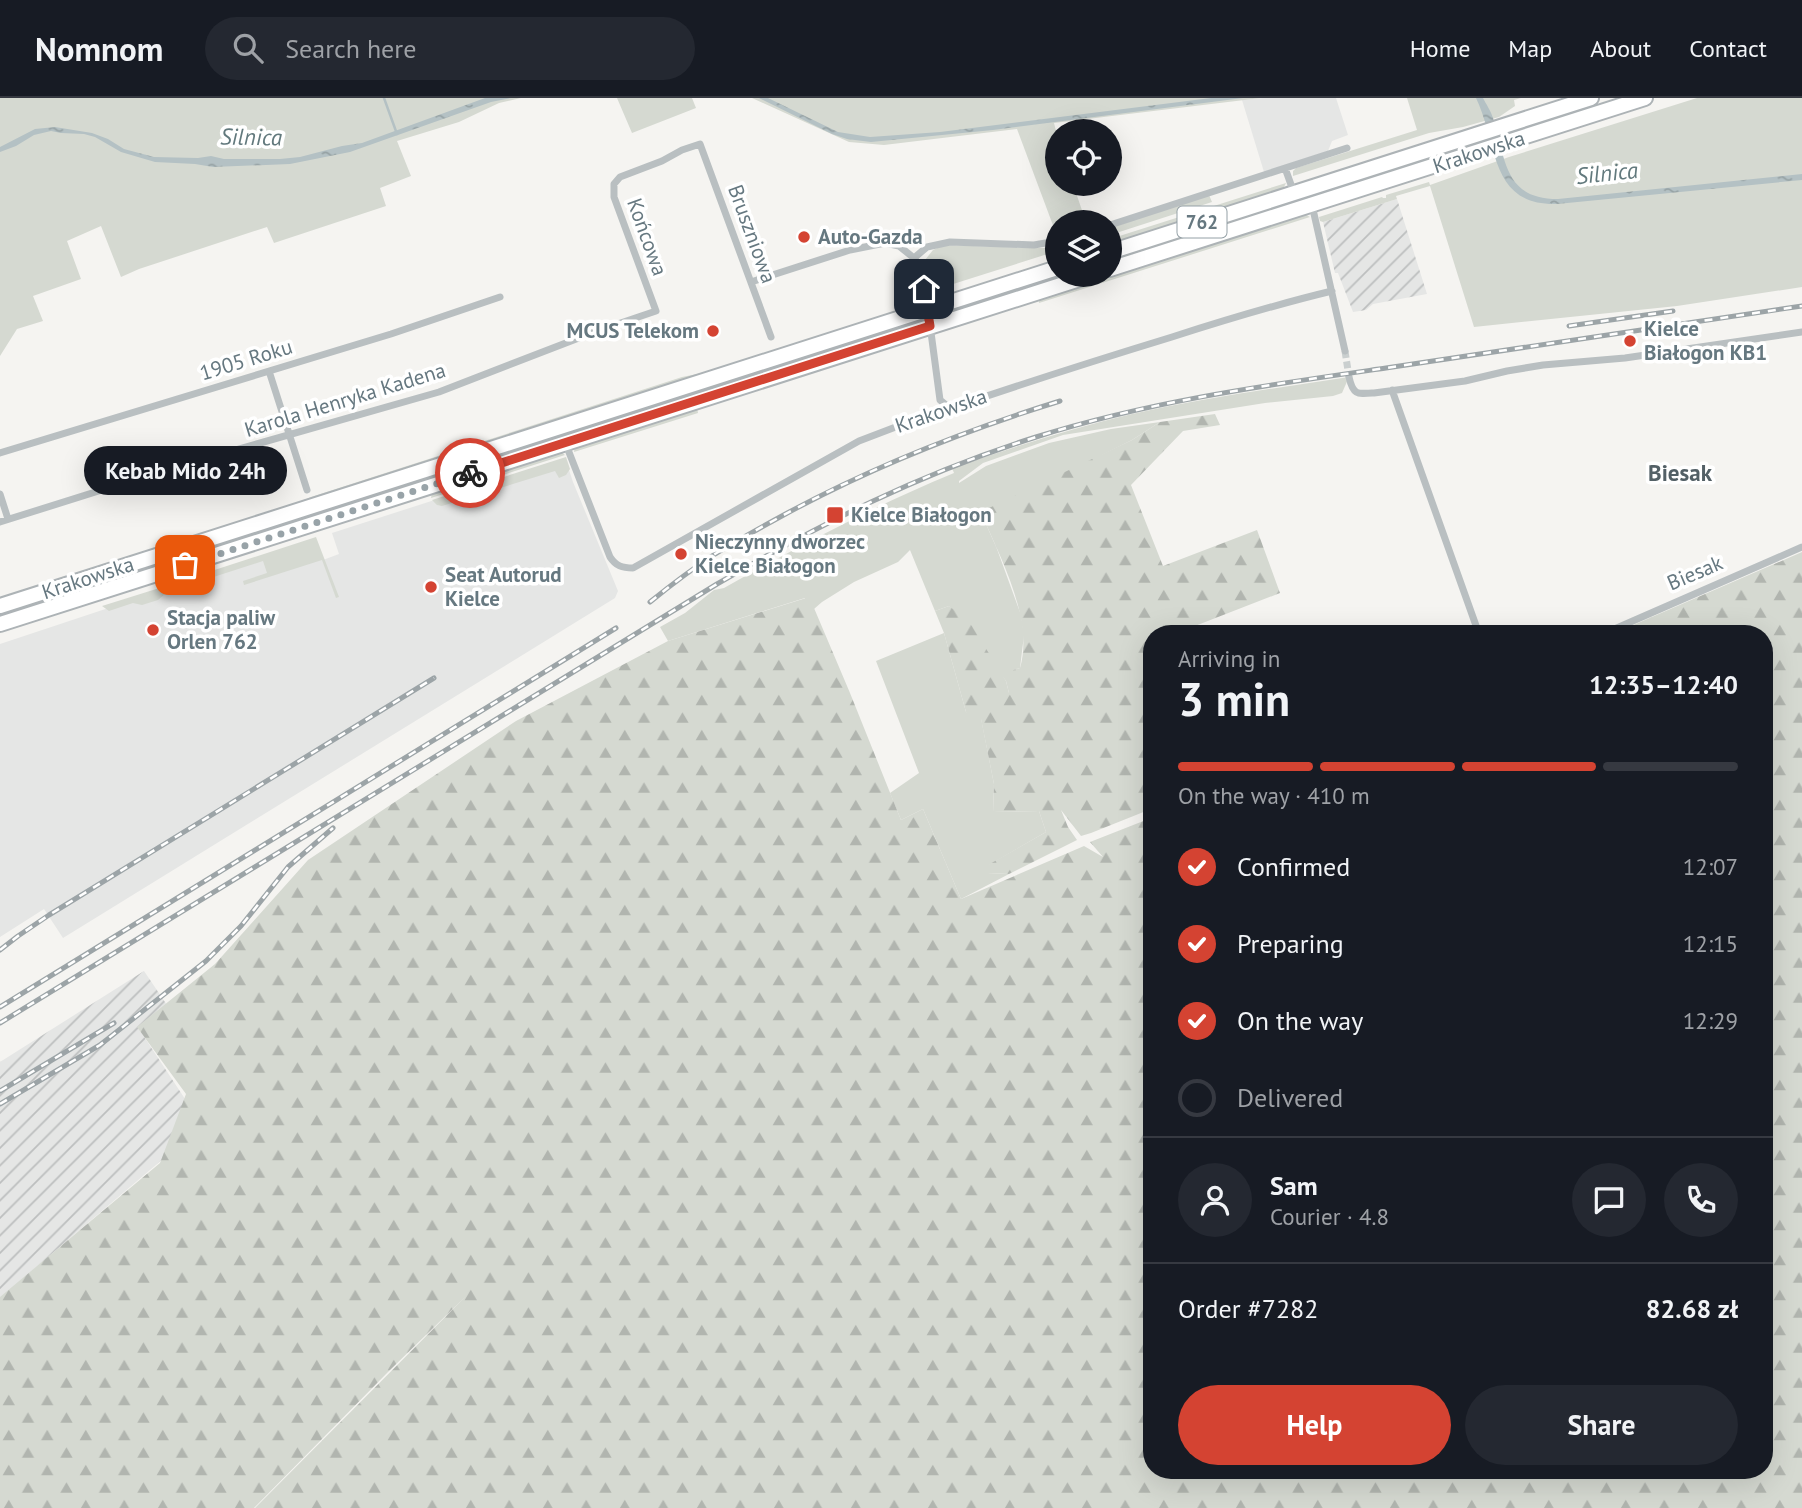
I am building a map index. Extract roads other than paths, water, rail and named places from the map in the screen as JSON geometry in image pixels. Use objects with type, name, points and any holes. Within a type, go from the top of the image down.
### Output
[{"type":"main road","name":"Krakowska","points":[[1122,248],[1591,98]]},
{"type":"main road","name":"Krakowska","points":[[1122,265],[1645,98]]},
{"type":"main road","name":"Krakowska","points":[[0,606],[1045,272]]},
{"type":"main road","name":"Krakowska","points":[[0,624],[1053,287]]},
{"type":"street","name":"Bruszniowa","points":[[700,144],[771,337]]},
{"type":"street","name":"Końcowa","points":[[656,311],[614,197],[614,184],[620,177],[700,144]]},
{"type":"street","points":[[1122,221],[1347,148]]},
{"type":"street","points":[[1285,168],[1294,193]]},
{"type":"street","points":[[1312,205],[1345,351]]},
{"type":"street","points":[[914,258],[927,247],[950,242],[1045,243]]},
{"type":"street","points":[[751,282],[850,250],[885,243],[900,246],[919,265],[940,400],[946,405]]},
{"type":"street","name":"Krakowska","points":[[565,442],[610,558],[620,567],[633,568],[859,441],[935,412],[946,405],[957,406],[1114,354],[1284,302],[1332,291]]},
{"type":"street","name":"1905 Roku","points":[[0,453],[391,334],[500,297]]},
{"type":"street","name":"Karola Henryka Kadena","points":[[4,520],[162,471],[439,392],[656,311]]},
{"type":"street","points":[[1349,377],[1351,387],[1357,393],[1392,390],[1465,381],[1547,365],[1625,358],[1802,332]]},
{"type":"street","points":[[269,371],[307,490]]},
{"type":"street","points":[[1392,390],[1476,625]]},
{"type":"street","points":[[0,494],[4,520]]},
{"type":"street","name":"Biesak","points":[[1624,625],[1802,547]]},
{"type":"water","points":[[485,98],[511,98],[491,102],[350,152],[290,164],[213,167],[155,162],[121,152],[95,137],[51,131],[34,135],[0,152],[0,147],[35,129],[55,127],[92,133],[124,149],[154,157],[300,157],[362,143]]},
{"type":"water","points":[[759,98],[768,98],[838,132],[870,137],[940,132],[1211,98],[1243,98],[1079,119],[1045,119],[1045,123],[993,130],[871,142],[832,134]]},
{"type":"water","points":[[1476,98],[1483,98],[1491,113],[1510,174],[1526,192],[1540,197],[1558,199],[1802,174],[1802,180],[1557,204],[1535,202],[1519,195],[1507,183],[1499,169]]},
{"type":"waterway","points":[[384,98],[397,134]]},
{"type":"tunnel","points":[[1345,351],[1349,377]]},
{"type":"railway","points":[[0,1023],[717,584],[833,520],[952,467],[1079,424],[1210,395],[1802,306]]},
{"type":"railway","points":[[1569,326],[1673,311]]},
{"type":"railway","points":[[650,602],[723,549],[848,482],[952,438],[1060,401]]},
{"type":"railway","points":[[0,1007],[616,628]]},
{"type":"railway","points":[[0,950],[49,915],[434,678]]},
{"type":"railway","points":[[0,1104],[100,1045],[206,961],[241,926],[288,867],[333,828]]},
{"type":"railway","points":[[0,1091],[114,1023]]},
{"type":"place","name":"Auto-Gazda","points":[[804,237]]},
{"type":"place","name":"MCUS Telekom","points":[[713,331]]},
{"type":"place","name":"Kielce Białogon KB1","points":[[1630,341]]},
{"type":"place","name":"Kielce Białogon","points":[[835,515]]},
{"type":"place","name":"Nieczynny dworzec Kielce Białogon","points":[[681,554]]},
{"type":"place","name":"Kebab Mido 24h","points":[[185,565]]},
{"type":"place","name":"Seat Autorud Kielce","points":[[431,587]]},
{"type":"place","name":"Stacja paliw Orlen 762","points":[[153,630]]},
{"type":"district","name":"Biesak","points":[[1680,473]]},
{"type":"water label","name":"Silnica","points":[[251,137]]},
{"type":"water label","name":"Silnica","points":[[1607,173]]}]
